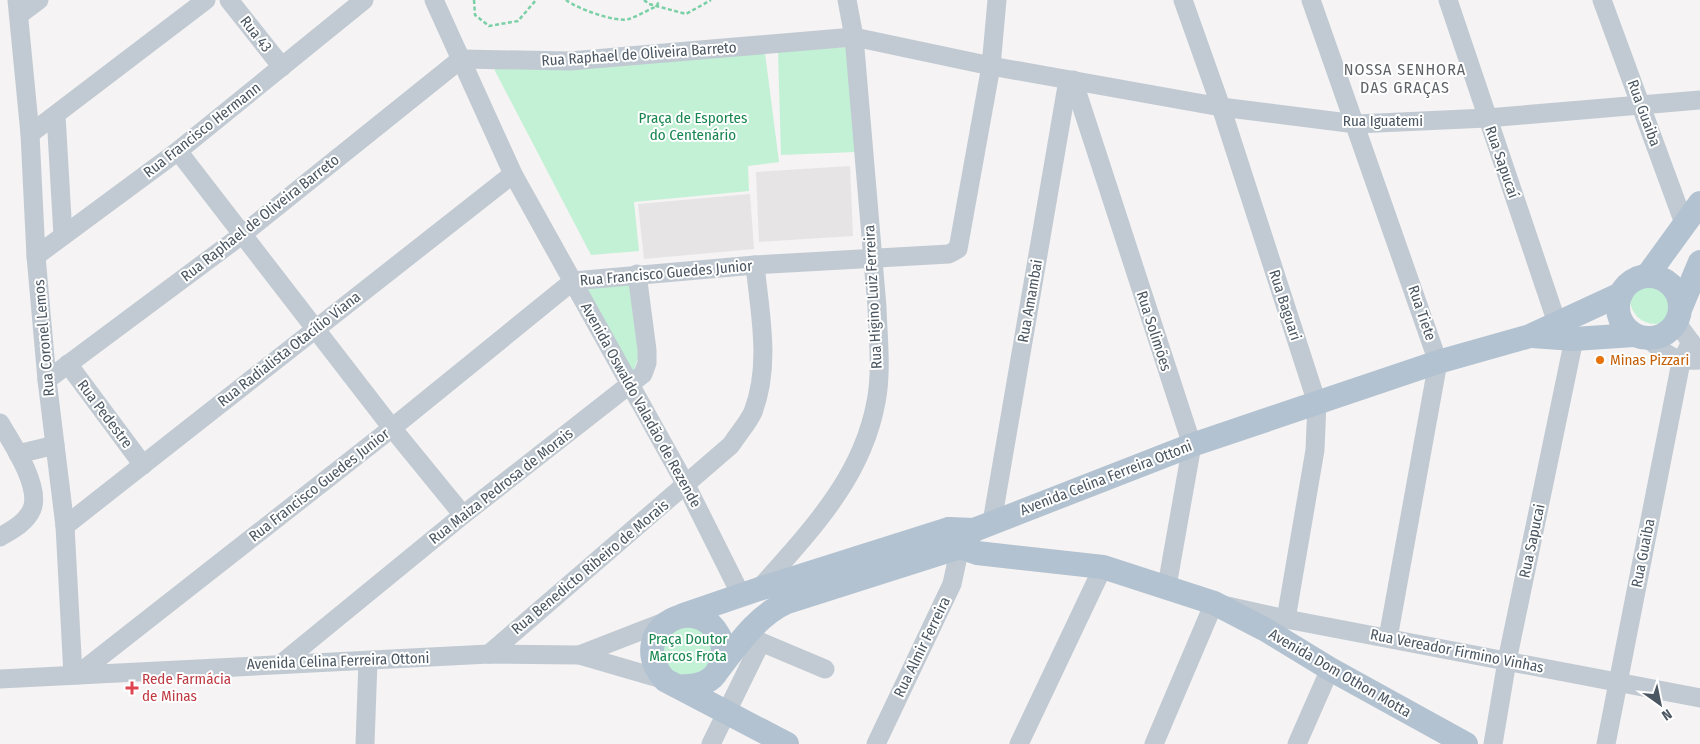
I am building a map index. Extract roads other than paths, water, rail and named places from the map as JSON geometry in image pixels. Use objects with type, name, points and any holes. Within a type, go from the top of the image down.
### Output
[{"type":"main road","name":"Avenida Celina Ferreira Ottoni","points":[[1565,331],[1621,294],[1632,281],[1647,276],[1700,204]]},
{"type":"main road","points":[[1679,315],[1700,262]]},
{"type":"main road","points":[[1647,276],[1664,279],[1676,291],[1679,315]]},
{"type":"main road","points":[[1621,294],[1618,309],[1622,324],[1641,337]]},
{"type":"main road","name":"Avenida Celina Ferreira Ottoni","points":[[676,618],[750,592],[969,532],[1192,445],[1438,362],[1530,336],[1565,331],[1641,337],[1665,335],[1679,315]]},
{"type":"main road","name":"Avenida Dom Othon Motta","points":[[969,532],[977,553],[1103,567],[1167,586],[1214,603],[1266,630],[1442,738],[1466,744]]},
{"type":"main road","points":[[672,683],[692,687],[706,682],[753,639],[761,618],[787,602],[969,532]]},
{"type":"main road","points":[[717,672],[723,656],[722,640],[713,626],[699,617],[676,618],[659,629],[652,642],[651,656],[656,669],[672,683],[787,744]]},
{"type":"street","points":[[18,7],[39,0]]},
{"type":"street","points":[[30,134],[206,0]]},
{"type":"street","name":"Rua 43","points":[[229,0],[282,68]]},
{"type":"street","name":"Rua Francisco Hermann","points":[[36,256],[178,151],[364,0]]},
{"type":"street","name":"Avenida Oswaldo Valadão de Rezende","points":[[434,0],[513,174],[686,485],[750,592]]},
{"type":"street","name":"Rua Higino Luiz Ferreira","points":[[750,592],[814,526],[850,477],[868,435],[877,400],[879,352],[872,258],[854,37],[847,0]]},
{"type":"street","name":"Rua Francisco Guedes Junior","points":[[75,675],[392,428],[573,280],[637,274],[949,254],[958,249],[991,66],[997,0]]},
{"type":"street","name":"Rua Baguari","points":[[1183,0],[1221,106],[1317,403],[1315,450],[1286,619]]},
{"type":"street","name":"Rua Tiete","points":[[1311,0],[1438,362],[1388,638]]},
{"type":"street","name":"Rua Sapucaí","points":[[1448,0],[1487,118],[1565,331]]},
{"type":"street","name":"Rua Guaiba","points":[[1602,0],[1685,226]]},
{"type":"street","name":"Rua Coronel Lemos","points":[[18,7],[30,134],[36,256],[47,380],[65,526],[75,675]]},
{"type":"street","name":"Rua Raphael de Oliveira Barreto","points":[[47,380],[243,234],[461,59],[570,61],[854,37],[991,66],[1070,80]]},
{"type":"street","name":"Rua Iguatemi","points":[[1070,80],[1221,106],[1356,124],[1487,118],[1700,100]]},
{"type":"street","name":"Rua Solimões","points":[[1070,80],[1192,445],[1167,586]]},
{"type":"street","name":"Rua Amambai","points":[[969,532],[1070,80]]},
{"type":"street","points":[[56,115],[63,236]]},
{"type":"street","points":[[178,151],[392,428],[464,515]]},
{"type":"street","name":"Rua Radialista Otacílio Viana","points":[[65,526],[513,174]]},
{"type":"street","name":"Rua Benedicto Ribeiro de Morais","points":[[489,654],[731,445],[752,413],[762,377],[763,334],[755,266]]},
{"type":"street","name":"Rua Maiza Pedrosa de Morais","points":[[282,663],[642,374],[647,363],[637,274]]},
{"type":"street","points":[[1679,315],[1695,349]]},
{"type":"street","name":"Rua Sapucai","points":[[1493,744],[1565,331]]},
{"type":"street","points":[[1641,337],[1680,362],[1700,360]]},
{"type":"street","name":"Rua Guaiba","points":[[1606,744],[1680,362],[1695,349]]},
{"type":"street","name":"Rua Pedestre","points":[[68,364],[143,465]]},
{"type":"street","points":[[0,423],[18,454],[32,487],[32,508],[17,527],[0,537]]},
{"type":"street","points":[[18,454],[55,445]]},
{"type":"street","name":"Rua Almir Ferreira","points":[[876,744],[952,584],[969,532]]},
{"type":"street","points":[[1019,744],[1103,567]]},
{"type":"street","points":[[1154,744],[1214,603]]},
{"type":"street","name":"Rua Vereador Firmino Vinhas","points":[[1214,603],[1286,619],[1700,698]]},
{"type":"street","name":"Avenida Celina Ferreira Ottoni","points":[[0,679],[282,663],[368,662],[489,654],[579,655],[676,618]]},
{"type":"street","points":[[711,744],[728,712],[753,639],[825,669]]},
{"type":"street","points":[[579,655],[672,683]]},
{"type":"street","points":[[365,744],[368,662]]},
{"type":"street","points":[[1296,744],[1330,669]]},
{"type":"place","name":"Minas Pizzari","points":[[1600,360]]},
{"type":"place","name":"Rede Farmácia de Minas","points":[[132,688]]},
{"type":"district","name":"NOSSA SENHORA DAS GRAÇAS","points":[[1405,78]]},
{"type":"park label","name":"Praça de Esportes do Centenário","points":[[693,126]]},
{"type":"park label","name":"Praça Doutor Marcos Frota","points":[[688,648]]}]
